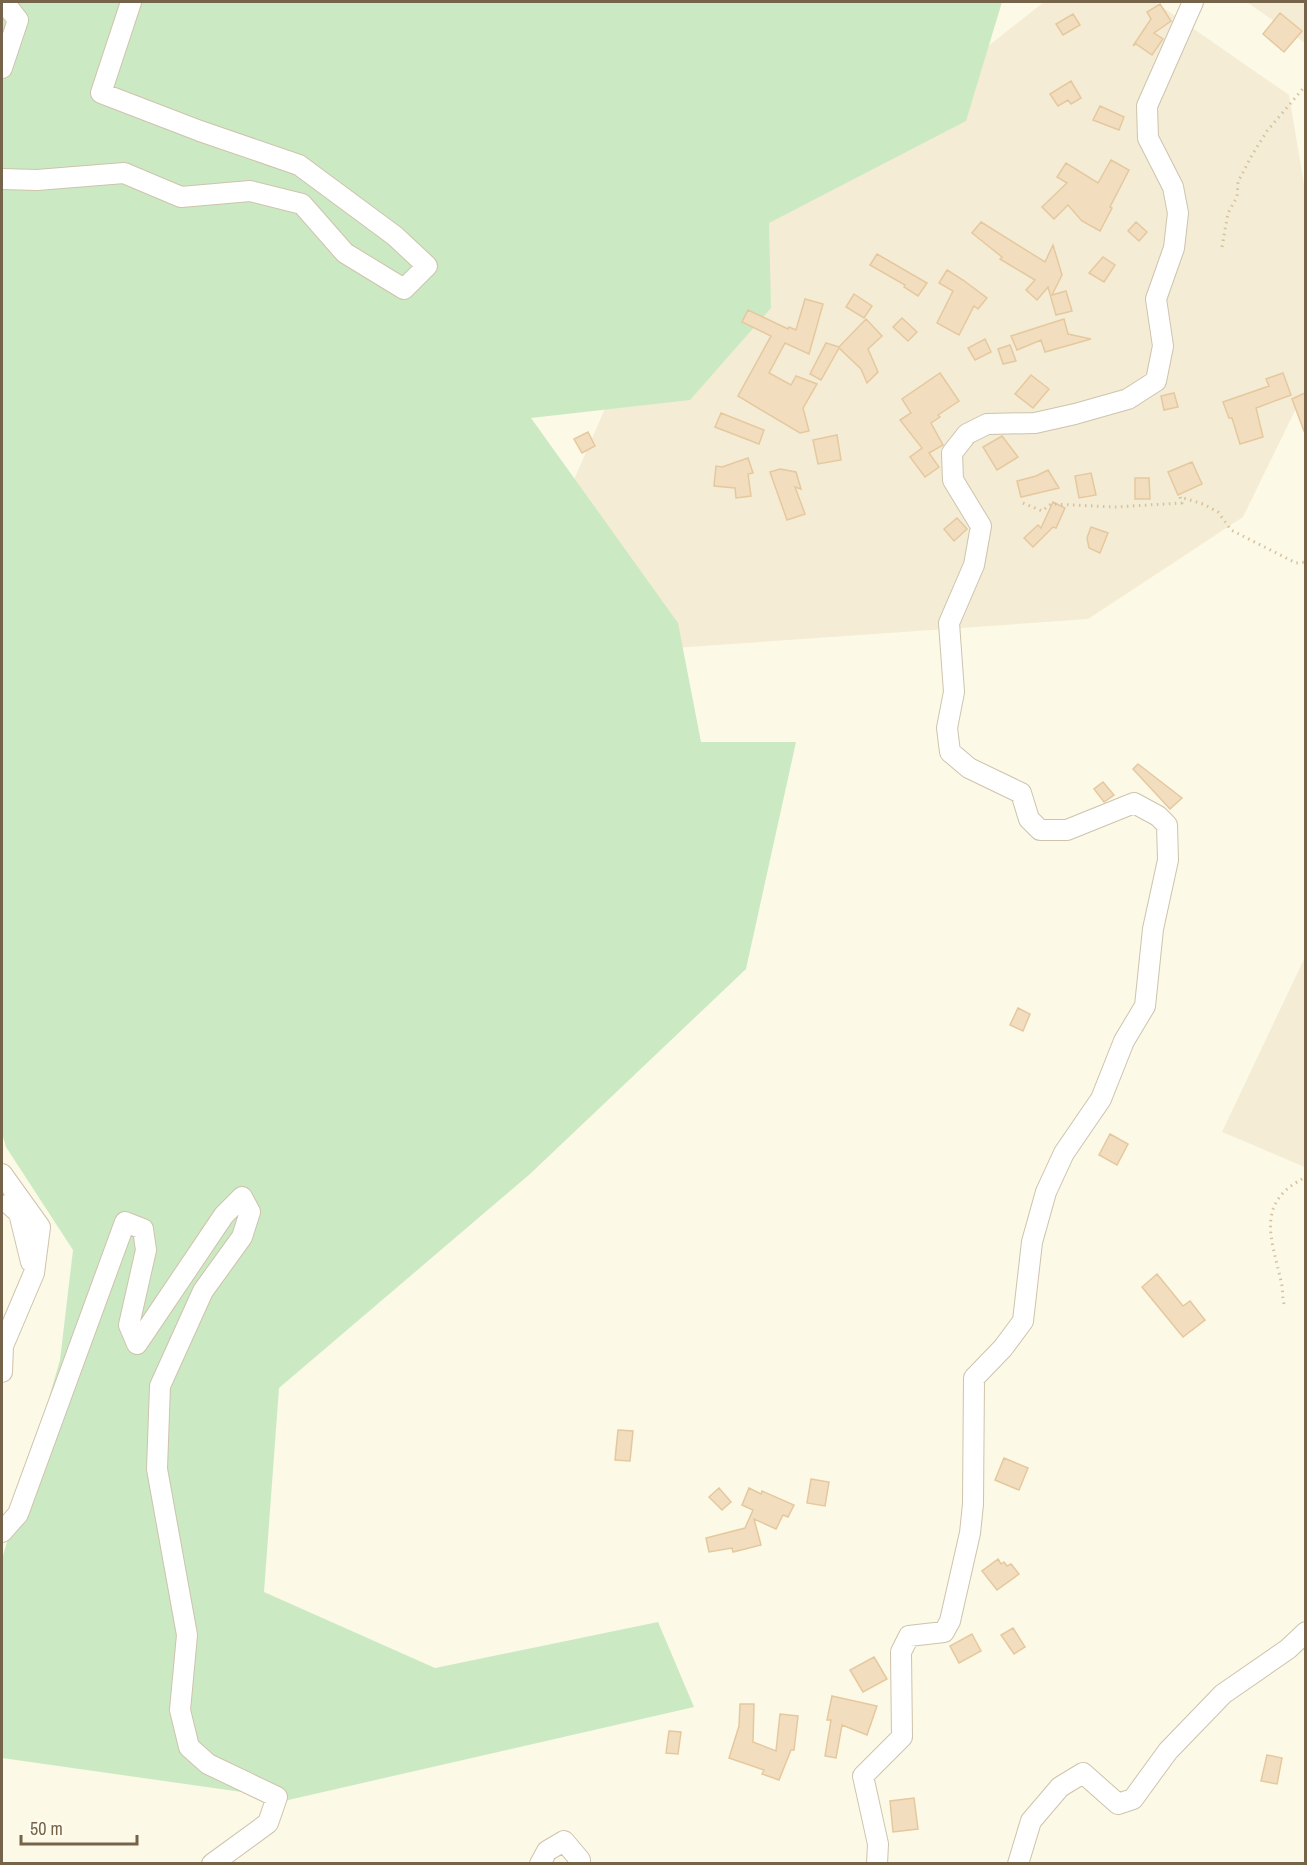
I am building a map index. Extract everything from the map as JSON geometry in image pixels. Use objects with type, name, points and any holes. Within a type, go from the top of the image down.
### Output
[{"type":"street","points":[[2,68],[18,20],[4,2]]},
{"type":"street","points":[[2,179],[37,180],[124,173],[181,197],[250,191],[302,204],[345,253],[404,289],[427,266],[395,236],[299,165],[200,131],[101,93],[131,2]]},
{"type":"street","points":[[877,1863],[879,1844],[863,1776],[902,1737],[901,1652],[909,1636],[944,1632],[950,1621],[970,1533],[973,1504],[974,1378],[1003,1348],[1023,1321],[1032,1242],[1046,1192],[1064,1153],[1101,1099],[1124,1041],[1145,1006],[1153,929],[1168,860],[1167,825],[1158,816],[1134,803],[1067,830],[1040,830],[1029,819],[1021,794],[969,768],[950,752],[946,728],[954,692],[949,623],[975,565],[981,526],[953,480],[952,453],[967,434],[987,424],[1035,423],[1075,414],[1128,399],[1156,381],[1163,346],[1156,299],[1174,248],[1178,213],[1173,187],[1148,138],[1147,106],[1193,2]]},
{"type":"street","points":[[2,1174],[40,1227],[34,1273],[3,1346],[2,1372]]},
{"type":"street","points":[[2,1197],[19,1214],[34,1273]]},
{"type":"street","points":[[2,1532],[18,1514],[125,1222],[144,1229],[146,1250],[129,1325],[137,1344],[224,1215],[243,1197],[250,1212],[242,1237],[203,1291],[160,1386],[156,1469],[187,1635],[180,1710],[189,1747],[207,1764],[278,1797],[268,1823],[212,1863]]},
{"type":"street","points":[[1018,1863],[1031,1821],[1060,1787],[1083,1773],[1118,1804],[1133,1798],[1168,1751],[1223,1694],[1288,1649],[1305,1632]]},
{"type":"street","points":[[540,1863],[547,1851],[564,1841],[580,1860],[579,1863]]},
{"type":"path","points":[[1222,247],[1228,213],[1237,197],[1238,182],[1267,131],[1305,85]]},
{"type":"path","points":[[1023,503],[1042,511],[1051,504],[1114,507],[1182,503],[1180,497],[1203,504],[1218,512],[1231,530],[1296,563],[1305,562]]},
{"type":"path","points":[[1284,1304],[1282,1283],[1269,1228],[1270,1215],[1276,1200],[1288,1188],[1305,1177]]},
{"type":"shaded area","points":[[1044,2],[1155,2],[1289,95],[1305,191],[1305,390],[1243,517],[1088,619],[659,649],[573,482],[645,317]]},
{"type":"shaded area","points":[[1247,2],[1305,2],[1305,43]]},
{"type":"shaded area","points":[[1305,957],[1306,1167],[1222,1132]]},
{"type":"green space","points":[[2,2],[1002,2],[966,121],[769,223],[771,308],[690,400],[531,418],[678,623],[701,742],[796,742],[746,969],[530,1174],[279,1388],[264,1592],[435,1668],[658,1622],[694,1707],[284,1801],[277,1797],[2,1758],[2,1559],[60,1360],[73,1250],[6,1147],[2,1133]]},
{"type":"building","points":[[1160,4],[1171,21],[1154,33],[1163,39],[1152,55],[1136,44],[1133,46],[1151,19],[1147,12]]},
{"type":"building","points":[[1280,13],[1302,31],[1284,52],[1263,34]]},
{"type":"building","points":[[1073,14],[1080,25],[1063,35],[1056,24]]},
{"type":"building","points":[[1071,81],[1081,98],[1071,104],[1068,100],[1058,106],[1050,94]]},
{"type":"building","points":[[1100,106],[1124,117],[1119,130],[1093,120]]},
{"type":"building","points":[[1111,160],[1129,170],[1100,231],[1082,221],[1068,205],[1054,219],[1042,207],[1067,183],[1057,177],[1066,163],[1098,183]]},
{"type":"building","points":[[981,222],[1045,262],[1053,245],[1062,275],[1052,295],[1066,291],[1072,311],[1056,315],[1048,287],[1037,300],[1026,290],[1035,280],[1000,259],[1002,257],[972,233]]},
{"type":"building","points":[[1136,222],[1147,232],[1139,241],[1128,231]]},
{"type":"building","points":[[877,254],[927,283],[918,296],[904,287],[905,285],[870,265]]},
{"type":"building","points":[[1103,257],[1115,265],[1104,282],[1089,273]]},
{"type":"building","points":[[947,270],[987,298],[978,309],[974,306],[959,335],[937,323],[953,291],[939,283]]},
{"type":"building","points":[[854,294],[872,306],[864,318],[846,307]]},
{"type":"building","points":[[805,299],[823,304],[809,354],[785,343],[769,373],[791,385],[796,376],[817,384],[803,408],[809,431],[800,433],[738,396],[771,336],[742,322],[748,310],[788,329],[789,327],[796,330]]},
{"type":"building","points":[[902,318],[917,332],[908,341],[893,327]]},
{"type":"building","points":[[866,319],[882,336],[868,349],[878,372],[867,383],[861,369],[839,348],[821,380],[810,374],[826,343],[839,347]]},
{"type":"building","points":[[1064,319],[1068,334],[1091,339],[1045,352],[1041,340],[1017,350],[1011,336]]},
{"type":"building","points":[[985,339],[991,352],[975,360],[968,348]]},
{"type":"building","points":[[1010,345],[1016,361],[1003,364],[998,349]]},
{"type":"building","points":[[940,373],[959,401],[938,415],[940,417],[931,423],[943,445],[929,453],[939,467],[925,477],[910,457],[922,448],[900,420],[911,413],[902,399]]},
{"type":"building","points":[[1283,373],[1291,395],[1256,408],[1263,437],[1240,444],[1232,418],[1229,418],[1223,402],[1269,386],[1266,379]]},
{"type":"building","points":[[1031,375],[1049,389],[1033,408],[1015,394]]},
{"type":"building","points":[[1174,393],[1178,407],[1164,410],[1161,396]]},
{"type":"building","points":[[1305,393],[1305,431],[1304,431],[1292,399]]},
{"type":"building","points":[[721,413],[764,430],[759,444],[715,427]]},
{"type":"building","points":[[588,432],[595,446],[582,453],[574,439]]},
{"type":"building","points":[[837,435],[841,460],[818,464],[813,440]]},
{"type":"building","points":[[1002,436],[1018,457],[997,470],[983,447]]},
{"type":"building","points":[[748,458],[753,473],[748,474],[751,496],[736,498],[735,488],[714,486],[716,466],[722,467]]},
{"type":"building","points":[[1192,462],[1202,484],[1178,495],[1168,472]]},
{"type":"building","points":[[780,469],[796,472],[801,489],[795,487],[805,514],[787,520],[770,472]]},
{"type":"building","points":[[1048,470],[1059,488],[1021,497],[1017,481]]},
{"type":"building","points":[[1091,473],[1096,495],[1079,498],[1075,476]]},
{"type":"building","points":[[1135,478],[1149,478],[1150,499],[1135,499]]},
{"type":"building","points":[[1053,502],[1065,508],[1056,528],[1053,527],[1033,547],[1024,538],[1038,525],[1041,528]]},
{"type":"building","points":[[957,518],[967,529],[954,541],[944,529]]},
{"type":"building","points":[[1091,527],[1108,533],[1100,553],[1089,548],[1087,538]]},
{"type":"building","points":[[1138,764],[1182,798],[1170,809],[1133,769]]},
{"type":"building","points":[[1103,782],[1114,795],[1104,802],[1094,789]]},
{"type":"building","points":[[1018,1008],[1030,1014],[1023,1031],[1010,1025]]},
{"type":"building","points":[[1110,1134],[1128,1144],[1117,1165],[1099,1155]]},
{"type":"building","points":[[1157,1274],[1183,1306],[1190,1301],[1205,1320],[1183,1337],[1142,1287]]},
{"type":"building","points":[[618,1430],[633,1431],[630,1461],[615,1460]]},
{"type":"building","points":[[1004,1458],[1028,1468],[1019,1490],[995,1480]]},
{"type":"building","points":[[811,1479],[829,1482],[825,1506],[807,1503]]},
{"type":"building","points":[[719,1488],[731,1502],[722,1510],[709,1497]]},
{"type":"building","points":[[749,1488],[794,1505],[788,1517],[783,1515],[776,1529],[754,1519],[761,1545],[733,1552],[732,1548],[709,1552],[706,1538],[745,1528],[753,1510],[742,1505]]},
{"type":"building","points":[[998,1559],[1001,1564],[1004,1562],[1007,1566],[1011,1564],[1019,1574],[997,1590],[982,1571]]},
{"type":"building","points":[[1013,1628],[1025,1647],[1014,1654],[1001,1635]]},
{"type":"building","points":[[972,1634],[981,1651],[959,1663],[950,1646]]},
{"type":"building","points":[[874,1657],[887,1679],[863,1692],[850,1670]]},
{"type":"building","points":[[832,1696],[877,1706],[867,1735],[842,1725],[836,1758],[825,1756],[831,1720],[827,1720]]},
{"type":"building","points":[[740,1704],[754,1704],[753,1742],[776,1751],[780,1714],[798,1716],[794,1750],[791,1750],[779,1780],[762,1774],[764,1770],[729,1758],[739,1726]]},
{"type":"building","points":[[669,1731],[681,1732],[678,1754],[666,1753]]},
{"type":"building","points":[[1267,1755],[1282,1758],[1277,1784],[1261,1781]]},
{"type":"building","points":[[914,1798],[918,1829],[893,1832],[890,1801]]}]
